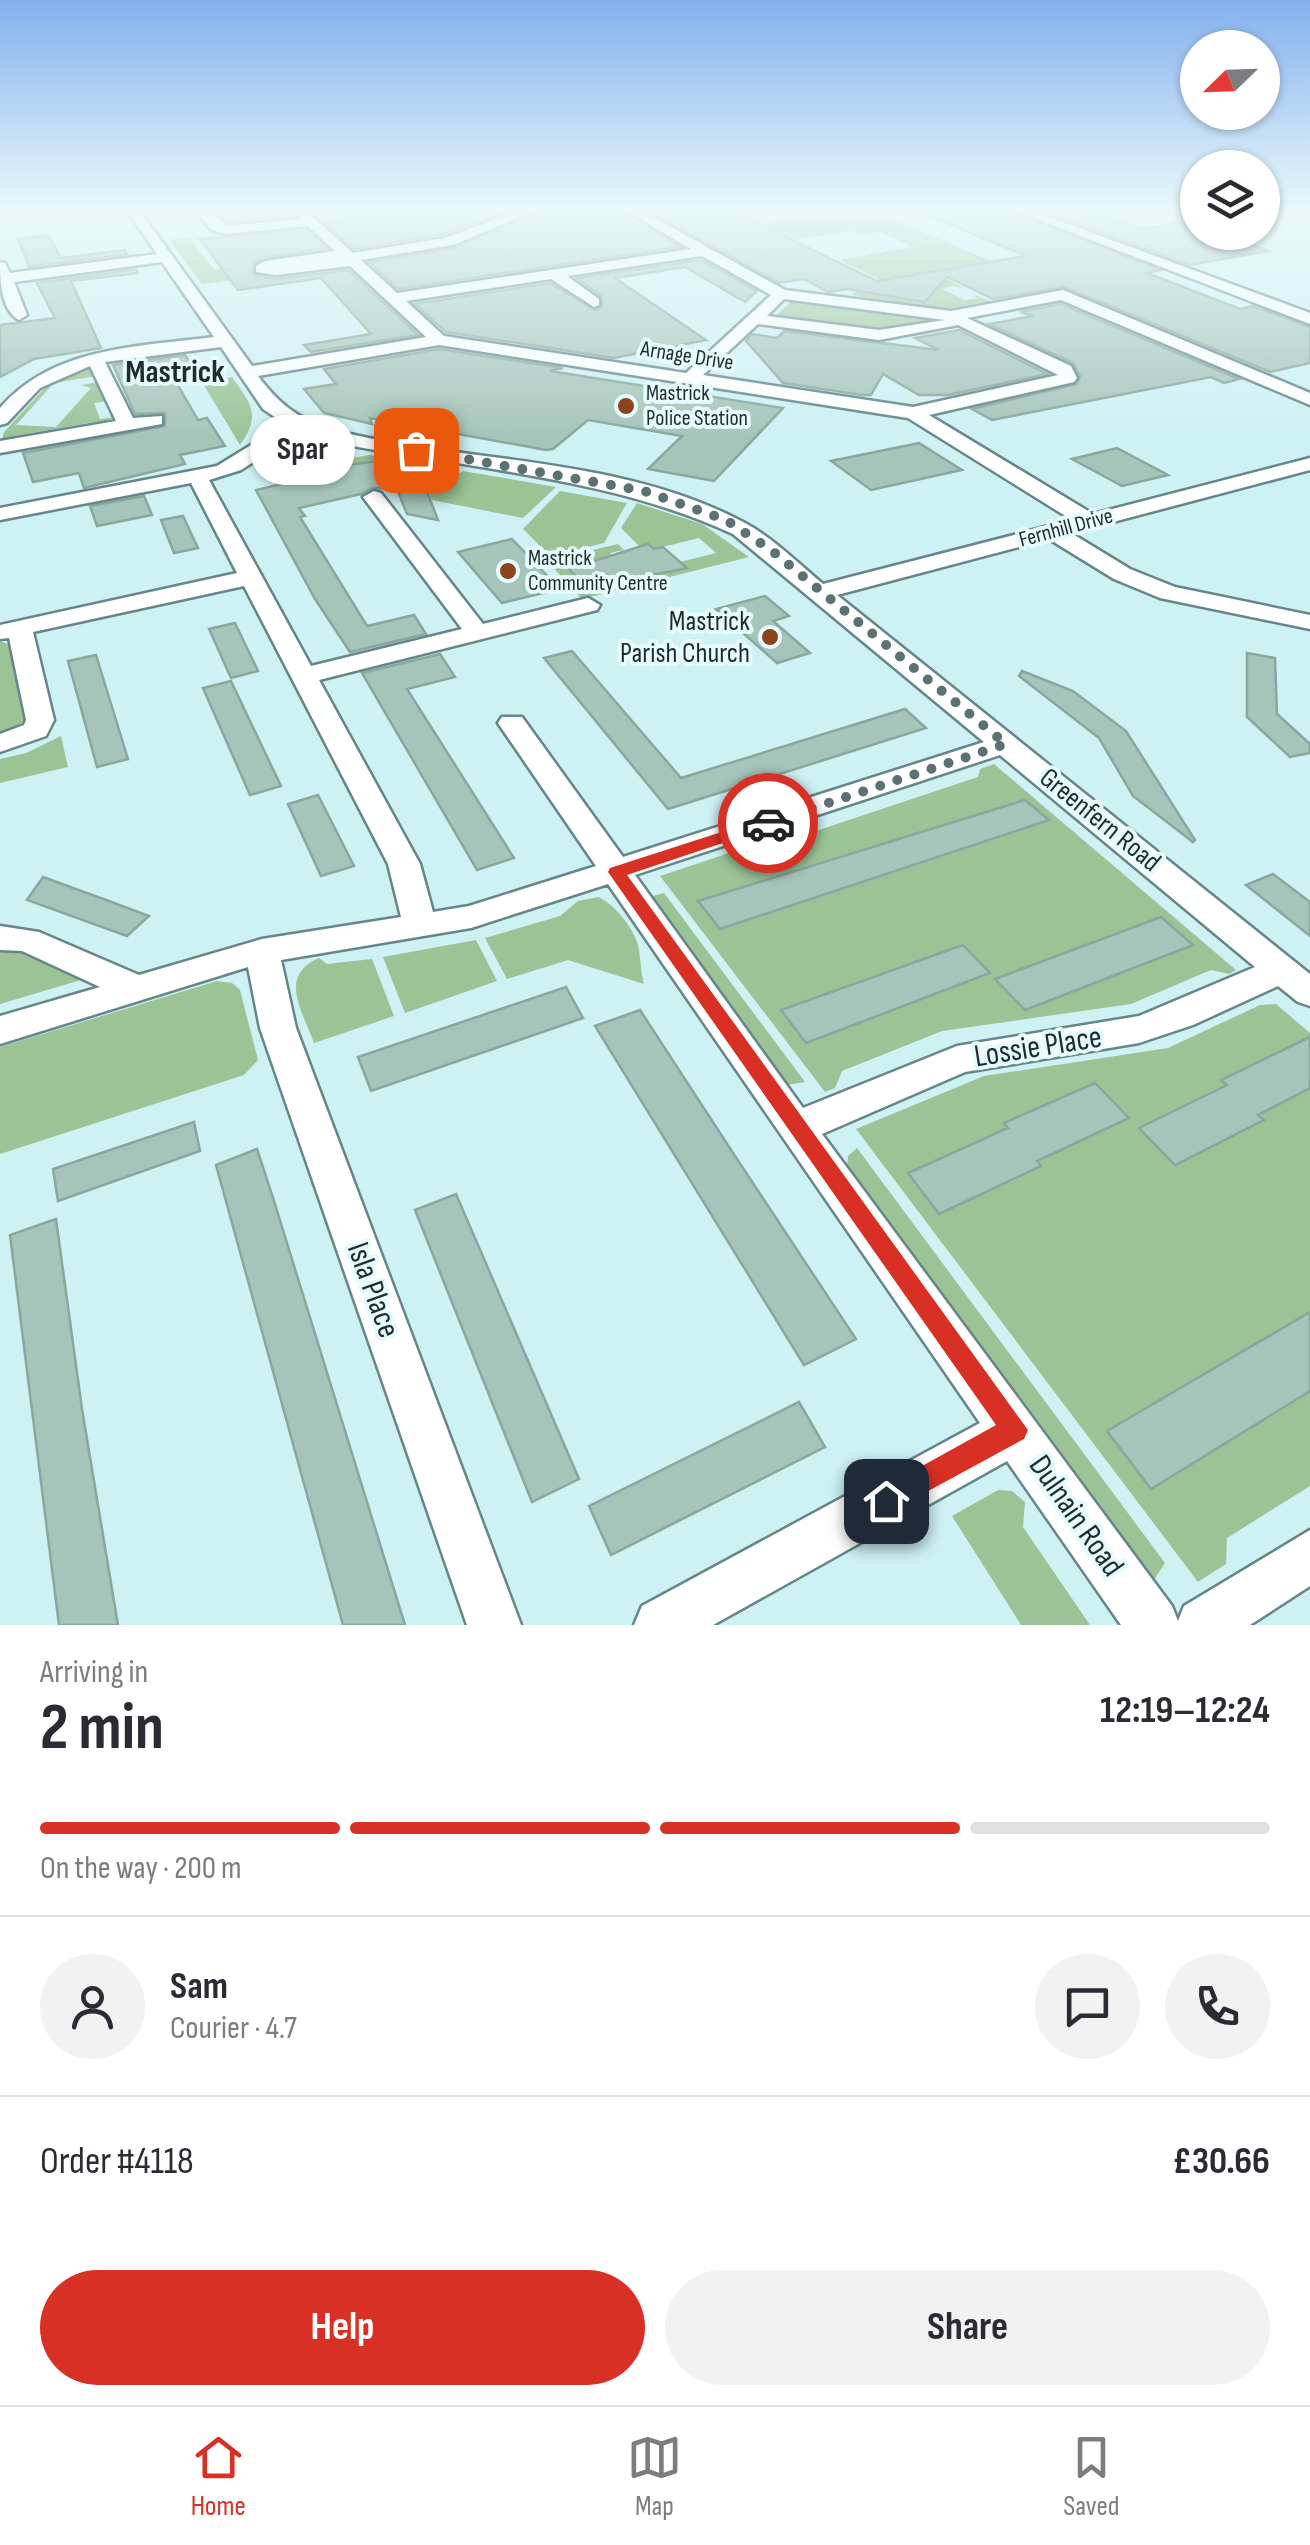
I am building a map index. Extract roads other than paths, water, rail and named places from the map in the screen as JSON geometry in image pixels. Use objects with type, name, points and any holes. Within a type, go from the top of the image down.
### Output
[{"type":"street","points":[[6,286],[18,315]]},
{"type":"street","points":[[186,286],[270,405],[300,424]]},
{"type":"street","points":[[381,286],[439,340]]},
{"type":"street","points":[[394,298],[475,286]]},
{"type":"street","points":[[571,286],[594,302]]},
{"type":"street","points":[[767,286],[781,294],[958,319],[1065,370],[1068,378],[914,414]]},
{"type":"street","points":[[1221,286],[1310,319]]},
{"type":"street","points":[[689,379],[781,294]]},
{"type":"street","points":[[756,319],[878,336],[1063,295],[1310,400]]},
{"type":"street","name":"Arnage Drive","points":[[249,372],[439,340],[914,414],[1091,522]]},
{"type":"street","points":[[4,410],[36,381],[96,361],[225,341]]},
{"type":"street","points":[[96,361],[127,425]]},
{"type":"street","points":[[0,446],[155,420]]},
{"type":"street","points":[[0,514],[197,476],[248,460],[272,438],[300,424]]},
{"type":"street","name":"Greenfern Road","points":[[300,424],[338,436],[644,491],[705,511],[754,537],[1310,993]]},
{"type":"street","name":"Fernhill Drive","points":[[822,592],[1310,464]]},
{"type":"street","points":[[197,476],[404,864],[420,927]]},
{"type":"street","points":[[374,497],[477,632]]},
{"type":"street","points":[[1053,532],[1122,574],[1168,593],[1310,622]]},
{"type":"street","points":[[0,744],[36,730],[40,720],[9,630],[252,577]]},
{"type":"street","points":[[306,676],[588,605]]},
{"type":"street","name":"Dulnain Road","points":[[512,722],[796,1128],[1154,1625]]},
{"type":"street","points":[[0,1030],[262,952],[471,917],[1006,744]]},
{"type":"street","points":[[0,938],[28,940],[135,988]]},
{"type":"street","name":"Isla Place","points":[[262,952],[278,1028],[494,1625]]},
{"type":"street","name":"Lossie Place","points":[[796,1128],[957,1060],[985,1052],[1113,1036],[1163,1024],[1281,969]]},
{"type":"street","points":[[661,1625],[1015,1430]]},
{"type":"street","points":[[1203,1625],[1310,1556]]},
{"type":"place","name":"Mastrick Police Station","points":[[626,406]]},
{"type":"place","name":"Spar","points":[[416,450]]},
{"type":"place","name":"Mastrick Community Centre","points":[[508,571]]},
{"type":"place","name":"Mastrick Parish Church","points":[[770,637]]},
{"type":"district","name":"Mastrick","points":[[175,372]]}]
